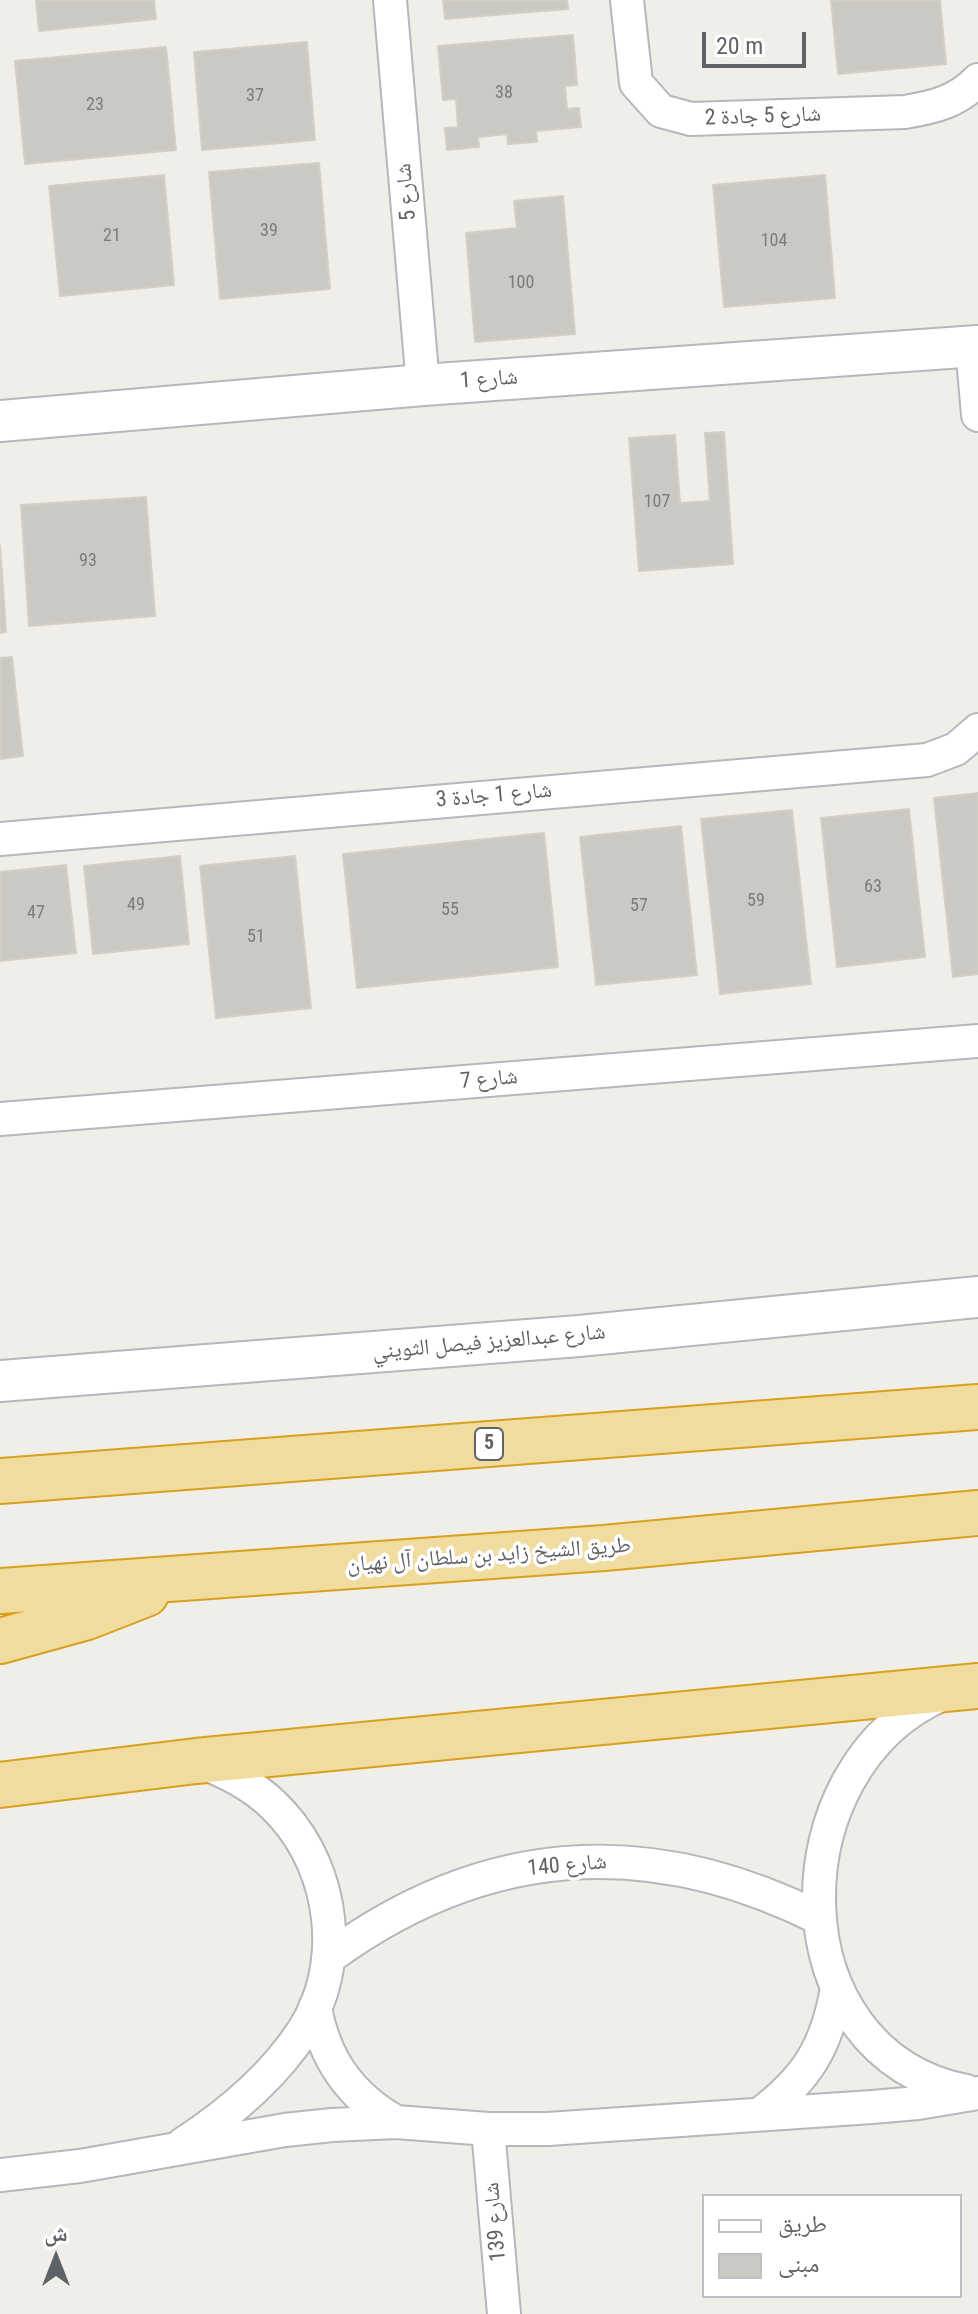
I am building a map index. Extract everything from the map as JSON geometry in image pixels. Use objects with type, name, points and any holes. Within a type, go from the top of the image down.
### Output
[{"type":"highway","name":"5","points":[[0,1481],[978,1407]]},
{"type":"highway","name":"طريق الشيخ زايد بن سلطان آل نهيان","points":[[0,1591],[604,1548],[978,1513]]},
{"type":"highway","points":[[0,1641],[87,1617],[184,1577]]},
{"type":"highway","points":[[0,1785],[196,1761],[968,1687]]},
{"type":"street","name":"شارع 5","points":[[390,0],[423,385]]},
{"type":"street","name":"شارع 5 جادة 2","points":[[627,0],[636,83],[661,111],[691,119],[905,112],[940,107],[978,80]]},
{"type":"street","name":"شارع 1","points":[[0,421],[423,385],[975,346]]},
{"type":"street","points":[[975,346],[978,415]]},
{"type":"street","name":"شارع 1 جادة 3","points":[[0,839],[927,760],[956,749],[978,730]]},
{"type":"street","name":"شارع 7","points":[[0,1119],[978,1041]]},
{"type":"street","name":"شارع عبدالعزيز فيصل الثويني","points":[[0,1381],[579,1336],[978,1297]]},
{"type":"street","points":[[968,1687],[932,1699],[887,1730],[853,1773],[840,1798],[824,1847],[819,1918],[828,1966],[837,1988],[863,2031],[882,2050],[926,2079],[978,2093]]},
{"type":"street","points":[[170,2152],[206,2129],[263,2080],[304,2030],[315,2007],[328,1958],[327,1906],[321,1881],[298,1835],[283,1814],[264,1797],[232,1775],[196,1761]]},
{"type":"street","name":"شارع 140","points":[[328,1958],[363,1932],[441,1892],[482,1878],[567,1863],[611,1861],[654,1864],[697,1872],[766,1894],[819,1918]]},
{"type":"street","points":[[760,2114],[799,2081],[814,2060],[825,2038],[837,1988]]},
{"type":"street","points":[[315,2007],[325,2048],[347,2084],[369,2105],[396,2122]]},
{"type":"street","points":[[0,2175],[170,2152],[285,2130],[396,2122],[488,2129],[548,2129],[918,2103],[978,2093]]},
{"type":"street","name":"شارع 139","points":[[488,2129],[504,2314]]},
{"type":"building","points":[[36,0],[154,0],[156,19],[39,31]]},
{"type":"building","points":[[443,0],[567,0],[568,9],[445,19]]},
{"type":"building","points":[[831,0],[940,0],[946,64],[838,74]]},
{"type":"building","points":[[573,35],[577,85],[565,86],[567,109],[579,108],[581,127],[536,131],[537,142],[508,144],[507,134],[478,137],[479,147],[447,150],[445,128],[458,127],[456,99],[443,100],[438,46]]},
{"type":"building","points":[[307,42],[315,140],[202,150],[194,52]]},
{"type":"building","points":[[166,47],[176,150],[25,164],[15,61]]},
{"type":"building","points":[[319,163],[330,289],[220,299],[209,172]]},
{"type":"building","points":[[164,175],[174,285],[60,296],[49,186]]},
{"type":"building","points":[[825,175],[835,298],[724,307],[713,185]]},
{"type":"building","points":[[563,196],[575,334],[475,342],[466,233],[517,228],[514,201]]},
{"type":"building","points":[[724,432],[733,564],[639,571],[629,438],[675,435],[680,503],[710,501],[705,433]]},
{"type":"building","points":[[146,497],[155,616],[29,626],[21,505]]},
{"type":"building","points":[[0,545],[6,632],[0,633]]},
{"type":"building","points":[[12,657],[23,756],[0,759],[0,658]]},
{"type":"building","points":[[978,793],[978,974],[953,977],[934,798]]},
{"type":"building","points":[[909,809],[925,957],[837,967],[821,818]]},
{"type":"building","points":[[792,810],[811,984],[720,994],[701,819]]},
{"type":"building","points":[[681,826],[697,975],[596,985],[580,837]]},
{"type":"building","points":[[544,833],[558,967],[357,988],[343,854]]},
{"type":"building","points":[[180,856],[189,944],[93,954],[84,866]]},
{"type":"building","points":[[295,856],[311,1008],[216,1018],[200,866]]},
{"type":"building","points":[[66,865],[76,953],[0,961],[0,872]]}]
